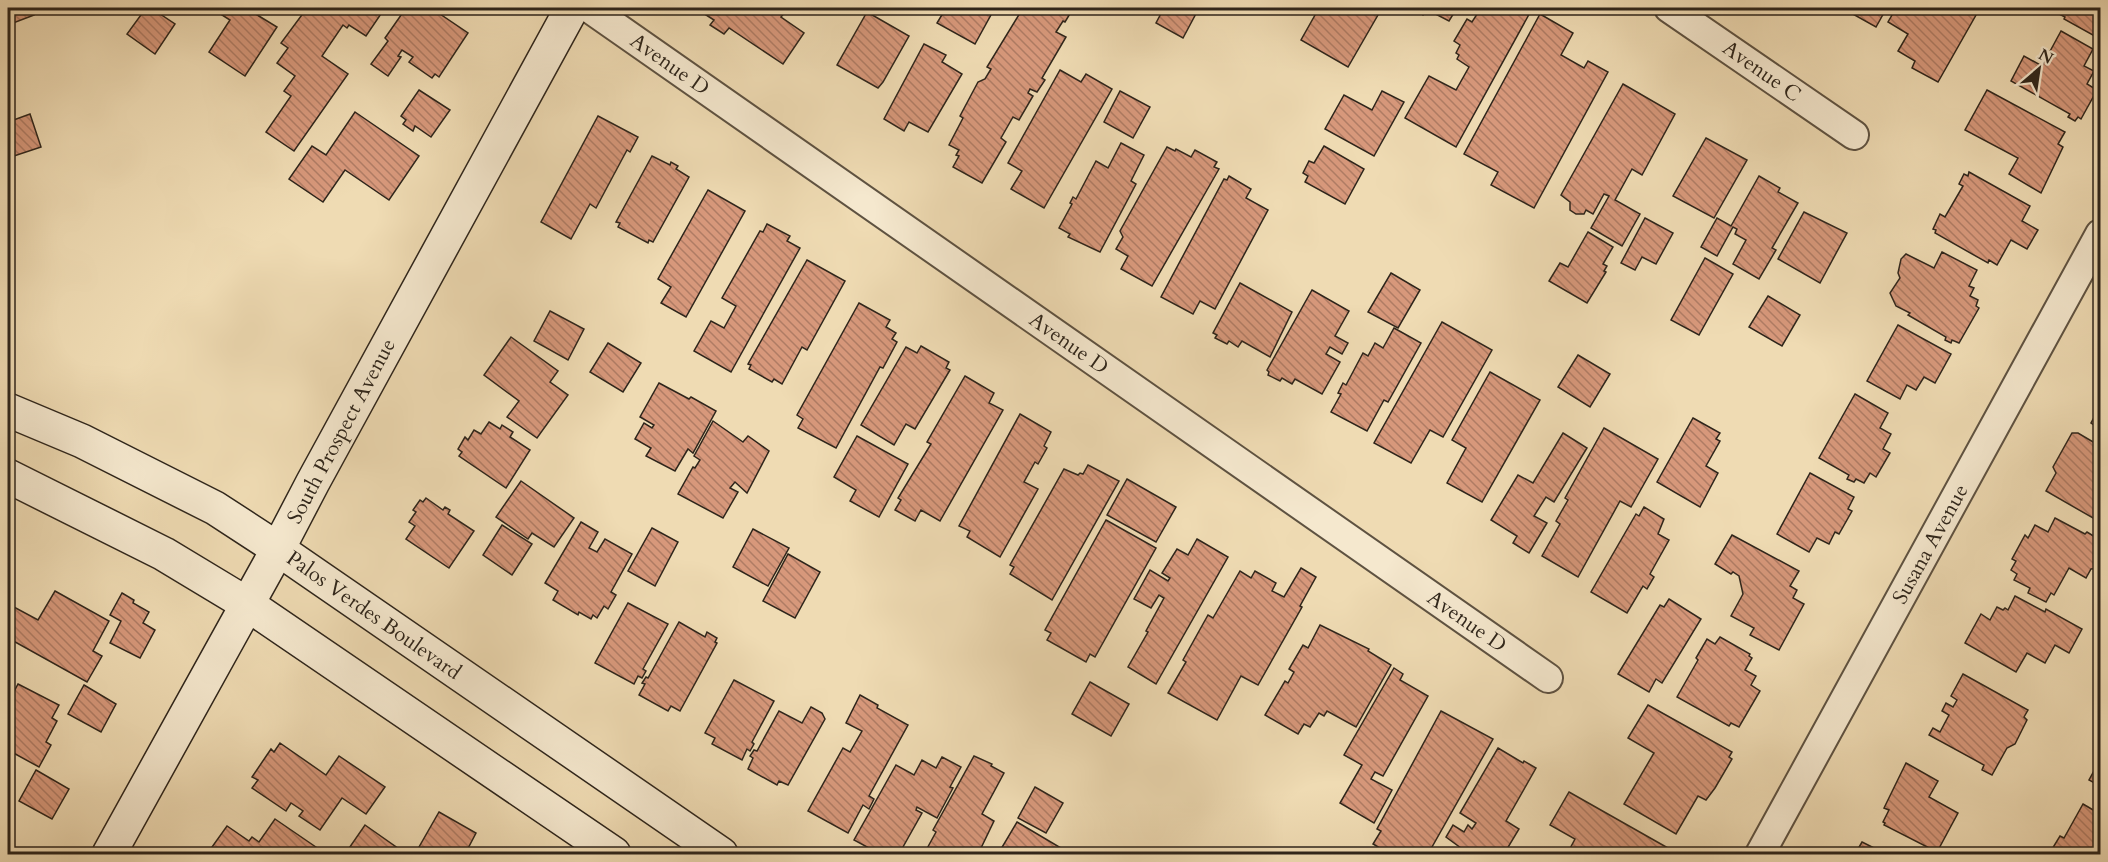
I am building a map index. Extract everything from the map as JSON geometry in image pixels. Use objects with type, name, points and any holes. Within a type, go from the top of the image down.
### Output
[{"type":"main road","name":"South Prospect Avenue","points":[[109,855],[572,8]]},
{"type":"main road","name":"Palos Verdes Boulevard","points":[[8,410],[82,441],[216,508],[721,855]]},
{"type":"main road","points":[[8,476],[164,554],[247,604],[614,855]]},
{"type":"street","name":"Avenue D","points":[[589,8],[1548,678]]},
{"type":"street","name":"Avenue C","points":[[1669,8],[1854,135]]},
{"type":"street","name":"Susana Avenue","points":[[1760,855],[2100,234]]},
{"type":"building","points":[[8,8],[31,8],[34,15],[8,25]]},
{"type":"building","points":[[146,8],[151,8],[175,24],[155,54],[127,34]]},
{"type":"building","points":[[211,8],[258,8],[254,13],[277,27],[245,76],[209,52],[230,20]]},
{"type":"building","points":[[307,8],[385,8],[366,36],[349,25],[347,28],[343,25],[322,56],[348,74],[294,151],[266,132],[291,96],[284,91],[295,76],[277,63],[288,48],[281,43]]},
{"type":"building","points":[[406,8],[431,8],[468,33],[439,77],[435,74],[432,78],[409,62],[413,57],[402,50],[398,56],[401,57],[388,76],[371,64],[388,41],[385,38]]},
{"type":"building","points":[[695,8],[781,8],[786,11],[781,17],[804,33],[783,64],[729,28],[724,34],[710,25],[714,20]]},
{"type":"building","points":[[924,8],[939,8],[935,14]]},
{"type":"building","points":[[946,8],[982,8],[992,13],[975,44],[937,23]]},
{"type":"building","points":[[1023,8],[1062,8],[1071,12],[1056,32],[1066,37],[1042,78],[1045,80],[1037,92],[1030,89],[1028,93],[1033,96],[1019,120],[1013,117],[1001,138],[1006,142],[982,183],[953,167],[959,156],[956,155],[959,150],[949,145],[963,118],[960,116],[978,82],[985,79],[991,69],[987,67]]},
{"type":"building","points":[[1140,8],[1154,8],[1151,13]]},
{"type":"building","points":[[1164,8],[1199,8],[1183,38],[1156,23]]},
{"type":"building","points":[[1319,8],[1382,8],[1348,67],[1301,40]]},
{"type":"building","points":[[1412,8],[1457,8],[1449,21],[1426,9],[1423,15]]},
{"type":"building","points":[[1481,8],[1532,9],[1456,147],[1405,118],[1429,76],[1456,90],[1469,67],[1457,59],[1459,55],[1456,53],[1460,45],[1454,41],[1467,19],[1472,22]]},
{"type":"building","points":[[1842,8],[1980,8],[1938,82],[1912,68],[1915,61],[1898,51],[1908,34],[1888,22],[1892,15],[1885,11],[1876,27]]},
{"type":"building","points":[[2063,8],[2100,8],[2100,39],[2064,19],[2065,17],[2059,14]]},
{"type":"building","points":[[867,12],[909,36],[878,88],[837,65]]},
{"type":"building","points":[[1540,14],[1573,33],[1561,55],[1584,68],[1588,61],[1608,72],[1534,208],[1491,185],[1498,172],[1464,154]]},
{"type":"building","points":[[2061,31],[2093,49],[2084,66],[2094,71],[2087,84],[2097,90],[2081,119],[2078,117],[2075,121],[2068,117],[2070,114],[2011,81],[2024,56],[2042,66]]},
{"type":"building","points":[[924,44],[946,55],[942,62],[962,74],[928,132],[909,122],[904,131],[884,119]]},
{"type":"building","points":[[1060,70],[1081,82],[1086,74],[1112,89],[1044,208],[1011,189],[1022,171],[1008,163]]},
{"type":"building","points":[[1623,84],[1675,114],[1642,175],[1632,169],[1615,200],[1640,214],[1622,246],[1591,228],[1609,196],[1604,194],[1593,214],[1586,210],[1584,214],[1576,214],[1570,210],[1570,202],[1561,195]]},
{"type":"building","points":[[419,90],[450,110],[431,137],[415,126],[413,131],[403,124],[406,120],[401,116]]},
{"type":"building","points":[[1987,90],[2065,132],[2058,144],[2063,147],[2041,193],[2009,174],[2018,158],[1965,130]]},
{"type":"building","points":[[1120,91],[1150,107],[1133,138],[1104,122]]},
{"type":"building","points":[[1382,91],[1404,102],[1374,156],[1325,129],[1344,95],[1372,110]]},
{"type":"building","points":[[355,112],[419,156],[389,200],[345,170],[323,202],[289,179],[312,146],[326,155]]},
{"type":"building","points":[[30,114],[41,147],[8,158],[8,122]]},
{"type":"building","points":[[598,116],[638,137],[630,152],[627,150],[596,208],[590,204],[571,239],[541,222]]},
{"type":"building","points":[[1706,138],[1747,160],[1714,218],[1673,196]]},
{"type":"building","points":[[1121,143],[1144,155],[1131,181],[1136,184],[1100,252],[1068,237],[1070,234],[1059,228],[1072,204],[1070,203],[1073,197],[1076,199],[1096,161],[1108,168]]},
{"type":"building","points":[[1324,146],[1364,169],[1345,204],[1305,182],[1308,176],[1303,173],[1309,161],[1314,163]]},
{"type":"building","points":[[1167,147],[1191,157],[1195,150],[1217,162],[1214,167],[1219,169],[1152,286],[1121,269],[1128,256],[1116,249],[1123,237],[1120,231]]},
{"type":"building","points":[[652,156],[670,165],[671,162],[678,166],[676,169],[689,177],[653,242],[649,240],[648,243],[618,227],[620,223],[616,222]]},
{"type":"building","points":[[1969,172],[2030,206],[2022,221],[2038,230],[2027,249],[2011,240],[1997,265],[1989,260],[1988,263],[1935,233],[1936,230],[1933,229],[1940,214],[1945,217],[1963,186],[1959,184],[1964,174],[1968,176]]},
{"type":"building","points":[[1229,176],[1251,189],[1246,198],[1268,210],[1215,309],[1200,301],[1193,314],[1161,297],[1224,179],[1227,180]]},
{"type":"building","points":[[1759,176],[1780,188],[1778,192],[1798,203],[1772,248],[1776,250],[1759,279],[1733,264],[1746,240],[1735,234],[1737,229],[1733,227],[1717,256],[1701,247],[1717,218],[1731,226]]},
{"type":"building","points":[[8,183],[13,200],[8,201]]},
{"type":"building","points":[[708,190],[745,211],[686,317],[661,303],[671,287],[658,279]]},
{"type":"building","points":[[1804,212],[1847,233],[1820,283],[1778,259]]},
{"type":"building","points":[[1645,218],[1673,233],[1656,264],[1642,257],[1635,270],[1621,263]]},
{"type":"building","points":[[767,224],[790,236],[787,241],[800,248],[731,372],[694,351],[711,321],[724,328],[736,306],[722,298],[760,231],[763,232]]},
{"type":"building","points":[[1588,232],[1613,247],[1603,264],[1607,266],[1604,271],[1606,272],[1587,303],[1549,281],[1560,263],[1568,267]]},
{"type":"building","points":[[1942,252],[1977,270],[1969,286],[1974,288],[1970,296],[1978,300],[1976,306],[1979,308],[1959,343],[1945,340],[1946,337],[1908,315],[1910,313],[1896,306],[1890,293],[1900,278],[1898,273],[1901,259],[1906,254],[1934,268]]},
{"type":"building","points":[[1705,258],[1733,274],[1699,335],[1671,320]]},
{"type":"building","points":[[807,260],[845,281],[807,350],[802,347],[782,384],[774,379],[772,382],[749,369],[751,365],[748,364]]},
{"type":"building","points":[[1391,273],[1420,290],[1398,328],[1368,312]]},
{"type":"building","points":[[1240,283],[1292,312],[1270,357],[1242,341],[1238,347],[1229,341],[1227,344],[1215,338],[1217,335],[1213,333]]},
{"type":"building","points":[[1312,290],[1349,311],[1335,336],[1348,343],[1342,354],[1330,347],[1326,354],[1340,362],[1322,394],[1295,379],[1292,384],[1282,378],[1280,381],[1268,375],[1267,370]]},
{"type":"building","points":[[1768,296],[1800,315],[1782,346],[1749,327]]},
{"type":"building","points":[[859,303],[890,320],[886,327],[896,333],[892,339],[897,342],[883,368],[880,367],[836,448],[798,428],[803,419],[797,415]]},
{"type":"building","points":[[550,311],[584,329],[568,360],[534,341]]},
{"type":"building","points":[[1442,322],[1492,350],[1443,437],[1430,430],[1411,463],[1374,443]]},
{"type":"building","points":[[1898,325],[1951,354],[1935,383],[1924,377],[1916,390],[1907,385],[1900,399],[1867,381]]},
{"type":"building","points":[[1394,328],[1421,343],[1388,402],[1384,400],[1367,431],[1331,412],[1341,394],[1338,393],[1343,383],[1346,385],[1363,353],[1368,356],[1375,343],[1383,348]]},
{"type":"building","points":[[511,337],[558,371],[550,382],[568,395],[537,438],[507,417],[519,401],[484,375]]},
{"type":"building","points":[[608,343],[641,363],[623,392],[590,372]]},
{"type":"building","points":[[921,346],[949,362],[946,368],[950,370],[915,429],[906,424],[894,445],[861,425],[906,347],[917,353]]},
{"type":"building","points":[[1578,355],[1610,374],[1590,407],[1558,387]]},
{"type":"building","points":[[1490,372],[1540,400],[1482,502],[1447,483],[1466,448],[1452,440]]},
{"type":"building","points":[[965,376],[994,393],[989,403],[1003,410],[940,521],[921,510],[915,521],[895,510],[901,500],[898,498],[931,444],[927,442]]},
{"type":"building","points":[[659,383],[716,411],[693,453],[688,449],[675,471],[646,456],[651,448],[635,439],[644,423],[652,428],[654,425],[640,417]]},
{"type":"building","points":[[1855,394],[1888,413],[1880,428],[1891,434],[1883,449],[1890,453],[1876,477],[1870,473],[1864,483],[1856,479],[1854,482],[1847,479],[1849,475],[1819,458]]},
{"type":"building","points":[[2100,406],[2100,429],[2091,423]]},
{"type":"building","points":[[1020,414],[1051,432],[1044,446],[1047,448],[1038,464],[1035,462],[1024,482],[1038,489],[1000,557],[967,537],[970,531],[959,526]]},
{"type":"building","points":[[1693,418],[1720,433],[1716,439],[1720,441],[1706,466],[1718,473],[1700,507],[1657,482]]},
{"type":"building","points":[[713,421],[743,442],[748,436],[769,451],[747,493],[735,482],[730,488],[738,492],[723,518],[678,494],[693,467],[695,468],[700,460],[694,456]]},
{"type":"building","points":[[489,422],[500,429],[502,425],[513,432],[510,437],[530,450],[506,488],[459,456],[462,452],[458,449],[465,437],[468,440],[474,430],[481,434]]},
{"type":"building","points":[[1604,428],[1658,459],[1631,507],[1620,501],[1578,577],[1542,556],[1560,524],[1556,521],[1568,500],[1565,498]]},
{"type":"building","points":[[1563,433],[1587,448],[1554,502],[1546,497],[1534,516],[1547,523],[1529,553],[1513,543],[1517,536],[1491,520],[1518,475],[1533,483]]},
{"type":"building","points":[[2072,433],[2078,433],[2100,446],[2100,522],[2046,491],[2056,473],[2053,467]]},
{"type":"building","points":[[857,436],[908,464],[879,517],[850,501],[856,490],[834,477]]},
{"type":"building","points":[[1088,465],[1119,481],[1052,600],[1010,574],[1014,567],[1010,565],[1064,469],[1078,475],[1083,474]]},
{"type":"building","points":[[1810,473],[1854,497],[1848,509],[1852,511],[1839,534],[1835,532],[1829,544],[1817,538],[1809,552],[1777,534]]},
{"type":"building","points":[[1127,479],[1176,507],[1156,542],[1107,515]]},
{"type":"building","points":[[521,481],[574,518],[554,547],[532,533],[528,539],[496,517]]},
{"type":"building","points":[[426,498],[443,510],[445,507],[450,510],[448,514],[474,531],[449,568],[406,539],[415,526],[409,522],[416,512],[413,510],[420,500],[423,502]]},
{"type":"building","points":[[1644,507],[1664,519],[1658,534],[1669,540],[1650,574],[1654,577],[1647,589],[1643,586],[1627,613],[1591,592],[1636,514],[1639,516]]},
{"type":"building","points":[[2055,518],[2100,540],[2100,568],[2091,569],[2086,578],[2069,568],[2054,595],[2051,593],[2046,602],[2028,593],[2030,588],[2014,580],[2017,574],[2011,570],[2016,561],[2012,559],[2025,535],[2028,538],[2035,525],[2048,532]]},
{"type":"building","points":[[1106,520],[1156,548],[1095,657],[1090,654],[1086,662],[1047,640],[1051,633],[1045,630]]},
{"type":"building","points":[[581,522],[598,532],[589,548],[597,552],[605,539],[632,554],[611,592],[616,595],[608,609],[604,606],[597,618],[593,615],[591,619],[579,612],[578,615],[553,600],[558,591],[545,583]]},
{"type":"building","points":[[502,525],[532,544],[512,575],[483,555]]},
{"type":"building","points":[[652,528],[678,542],[655,586],[628,571]]},
{"type":"building","points":[[753,529],[789,548],[768,586],[733,567]]},
{"type":"building","points":[[1732,535],[1799,571],[1790,586],[1797,590],[1793,598],[1804,604],[1779,650],[1750,635],[1754,628],[1731,616],[1743,594],[1739,576],[1715,564]]},
{"type":"building","points":[[1197,539],[1228,557],[1156,684],[1128,667],[1164,598],[1159,595],[1151,608],[1134,599],[1150,570],[1168,581],[1170,578],[1162,573],[1177,549],[1188,555]]},
{"type":"building","points":[[788,554],[820,572],[795,618],[763,601]]},
{"type":"building","points":[[1301,568],[1316,577],[1300,606],[1302,607],[1258,685],[1241,676],[1217,720],[1168,693],[1186,662],[1183,660],[1208,615],[1213,618],[1240,571],[1251,578],[1255,571],[1276,583],[1272,591],[1284,597]]},
{"type":"building","points":[[55,591],[109,621],[93,651],[102,656],[87,682],[8,638],[8,618],[14,607],[38,620]]},
{"type":"building","points":[[122,593],[134,600],[133,603],[149,612],[143,623],[155,630],[140,658],[110,643],[121,621],[110,615]]},
{"type":"building","points":[[2015,596],[2045,612],[2046,609],[2082,629],[2069,653],[2055,645],[2045,663],[2027,653],[2016,672],[1965,643],[1981,614],[1990,620],[1997,607],[2008,610]]},
{"type":"building","points":[[1669,599],[1701,619],[1662,683],[1656,679],[1649,692],[1618,674],[1660,605],[1664,607]]},
{"type":"building","points":[[628,603],[668,624],[643,669],[646,671],[642,678],[638,676],[634,684],[595,663]]},
{"type":"building","points":[[679,622],[705,637],[707,632],[717,638],[715,642],[717,643],[680,711],[671,706],[668,711],[639,695],[645,684],[642,683],[646,677],[648,678]]},
{"type":"building","points":[[1320,625],[1369,649],[1368,651],[1391,665],[1356,727],[1327,711],[1324,716],[1319,713],[1310,727],[1304,724],[1298,734],[1265,715],[1285,681],[1288,683],[1294,672],[1289,669],[1303,645],[1308,648]]},
{"type":"building","points":[[1720,637],[1750,654],[1752,658],[1745,670],[1756,676],[1751,685],[1760,691],[1739,727],[1731,723],[1729,726],[1677,697],[1707,639],[1715,644]]},
{"type":"building","points":[[1394,668],[1403,674],[1400,680],[1428,696],[1383,776],[1375,772],[1371,779],[1392,790],[1374,823],[1340,803],[1362,765],[1344,755]]},
{"type":"building","points":[[1963,674],[2028,710],[2024,717],[2027,720],[2015,744],[2007,748],[1992,775],[1982,770],[1984,765],[1929,735],[1933,728],[1940,732],[1949,715],[1942,711],[1946,703],[1953,707],[1957,700],[1951,696]]},
{"type":"building","points":[[734,680],[774,701],[752,742],[754,744],[750,751],[747,749],[742,760],[712,744],[715,738],[705,733]]},
{"type":"building","points":[[1090,682],[1129,704],[1111,736],[1072,714]]},
{"type":"building","points":[[18,684],[59,705],[52,718],[57,721],[46,742],[51,745],[39,767],[8,750],[8,703]]},
{"type":"building","points":[[84,685],[116,704],[101,732],[68,714]]},
{"type":"building","points":[[860,695],[878,705],[877,708],[908,725],[869,796],[874,799],[869,809],[863,805],[848,833],[808,811],[843,748],[850,752],[862,731],[846,723]]},
{"type":"building","points":[[1648,705],[1732,752],[1729,757],[1732,759],[1715,788],[1706,800],[1698,796],[1676,834],[1624,804],[1654,753],[1628,738]]},
{"type":"building","points":[[811,707],[822,713],[825,719],[788,785],[779,781],[777,785],[748,769],[753,758],[750,756],[754,750],[757,751],[779,711],[802,723]]},
{"type":"building","points":[[1441,711],[1493,739],[1428,854],[1387,854],[1373,844],[1381,831],[1377,829]]},
{"type":"building","points":[[280,743],[326,775],[339,756],[385,787],[366,814],[342,798],[320,830],[299,816],[303,811],[291,803],[286,811],[252,788],[258,780],[252,777],[271,749],[274,752]]},
{"type":"building","points":[[1498,748],[1536,768],[1506,821],[1519,829],[1504,854],[1462,854],[1465,851],[1446,837],[1453,825],[1464,832],[1468,825],[1472,829],[1476,823],[1460,813]]},
{"type":"building","points":[[974,756],[992,764],[991,766],[1004,773],[982,814],[994,821],[980,850],[977,854],[924,854],[936,832],[933,830]]},
{"type":"building","points":[[942,757],[961,767],[950,787],[953,788],[937,818],[917,807],[916,810],[922,813],[899,854],[880,854],[854,840],[896,765],[914,775],[922,760],[936,768]]},
{"type":"building","points":[[2100,760],[2100,786],[2089,780]]},
{"type":"building","points":[[1906,763],[1938,781],[1929,797],[1958,813],[1937,852],[1884,825],[1883,822],[1889,810],[1884,808]]},
{"type":"building","points":[[36,770],[69,789],[52,819],[19,801]]},
{"type":"building","points":[[1035,787],[1063,803],[1046,833],[1018,818]]},
{"type":"building","points":[[8,788],[14,791],[8,802]]},
{"type":"building","points":[[1569,792],[1675,852],[1673,854],[1567,854],[1575,839],[1550,825]]},
{"type":"building","points":[[2083,804],[2100,814],[2100,854],[2049,854],[2060,836],[2064,838]]},
{"type":"building","points":[[439,812],[476,833],[465,854],[438,854],[432,851],[431,854],[415,854]]},
{"type":"building","points":[[275,819],[326,854],[207,854],[227,826],[249,841],[252,837],[259,842]]},
{"type":"building","points":[[1017,822],[1066,851],[1064,854],[998,854]]},
{"type":"building","points":[[365,825],[399,849],[395,854],[345,854]]},
{"type":"building","points":[[1862,842],[1886,854],[1855,854]]},
{"type":"building","points":[[403,849],[414,854],[400,854]]}]
